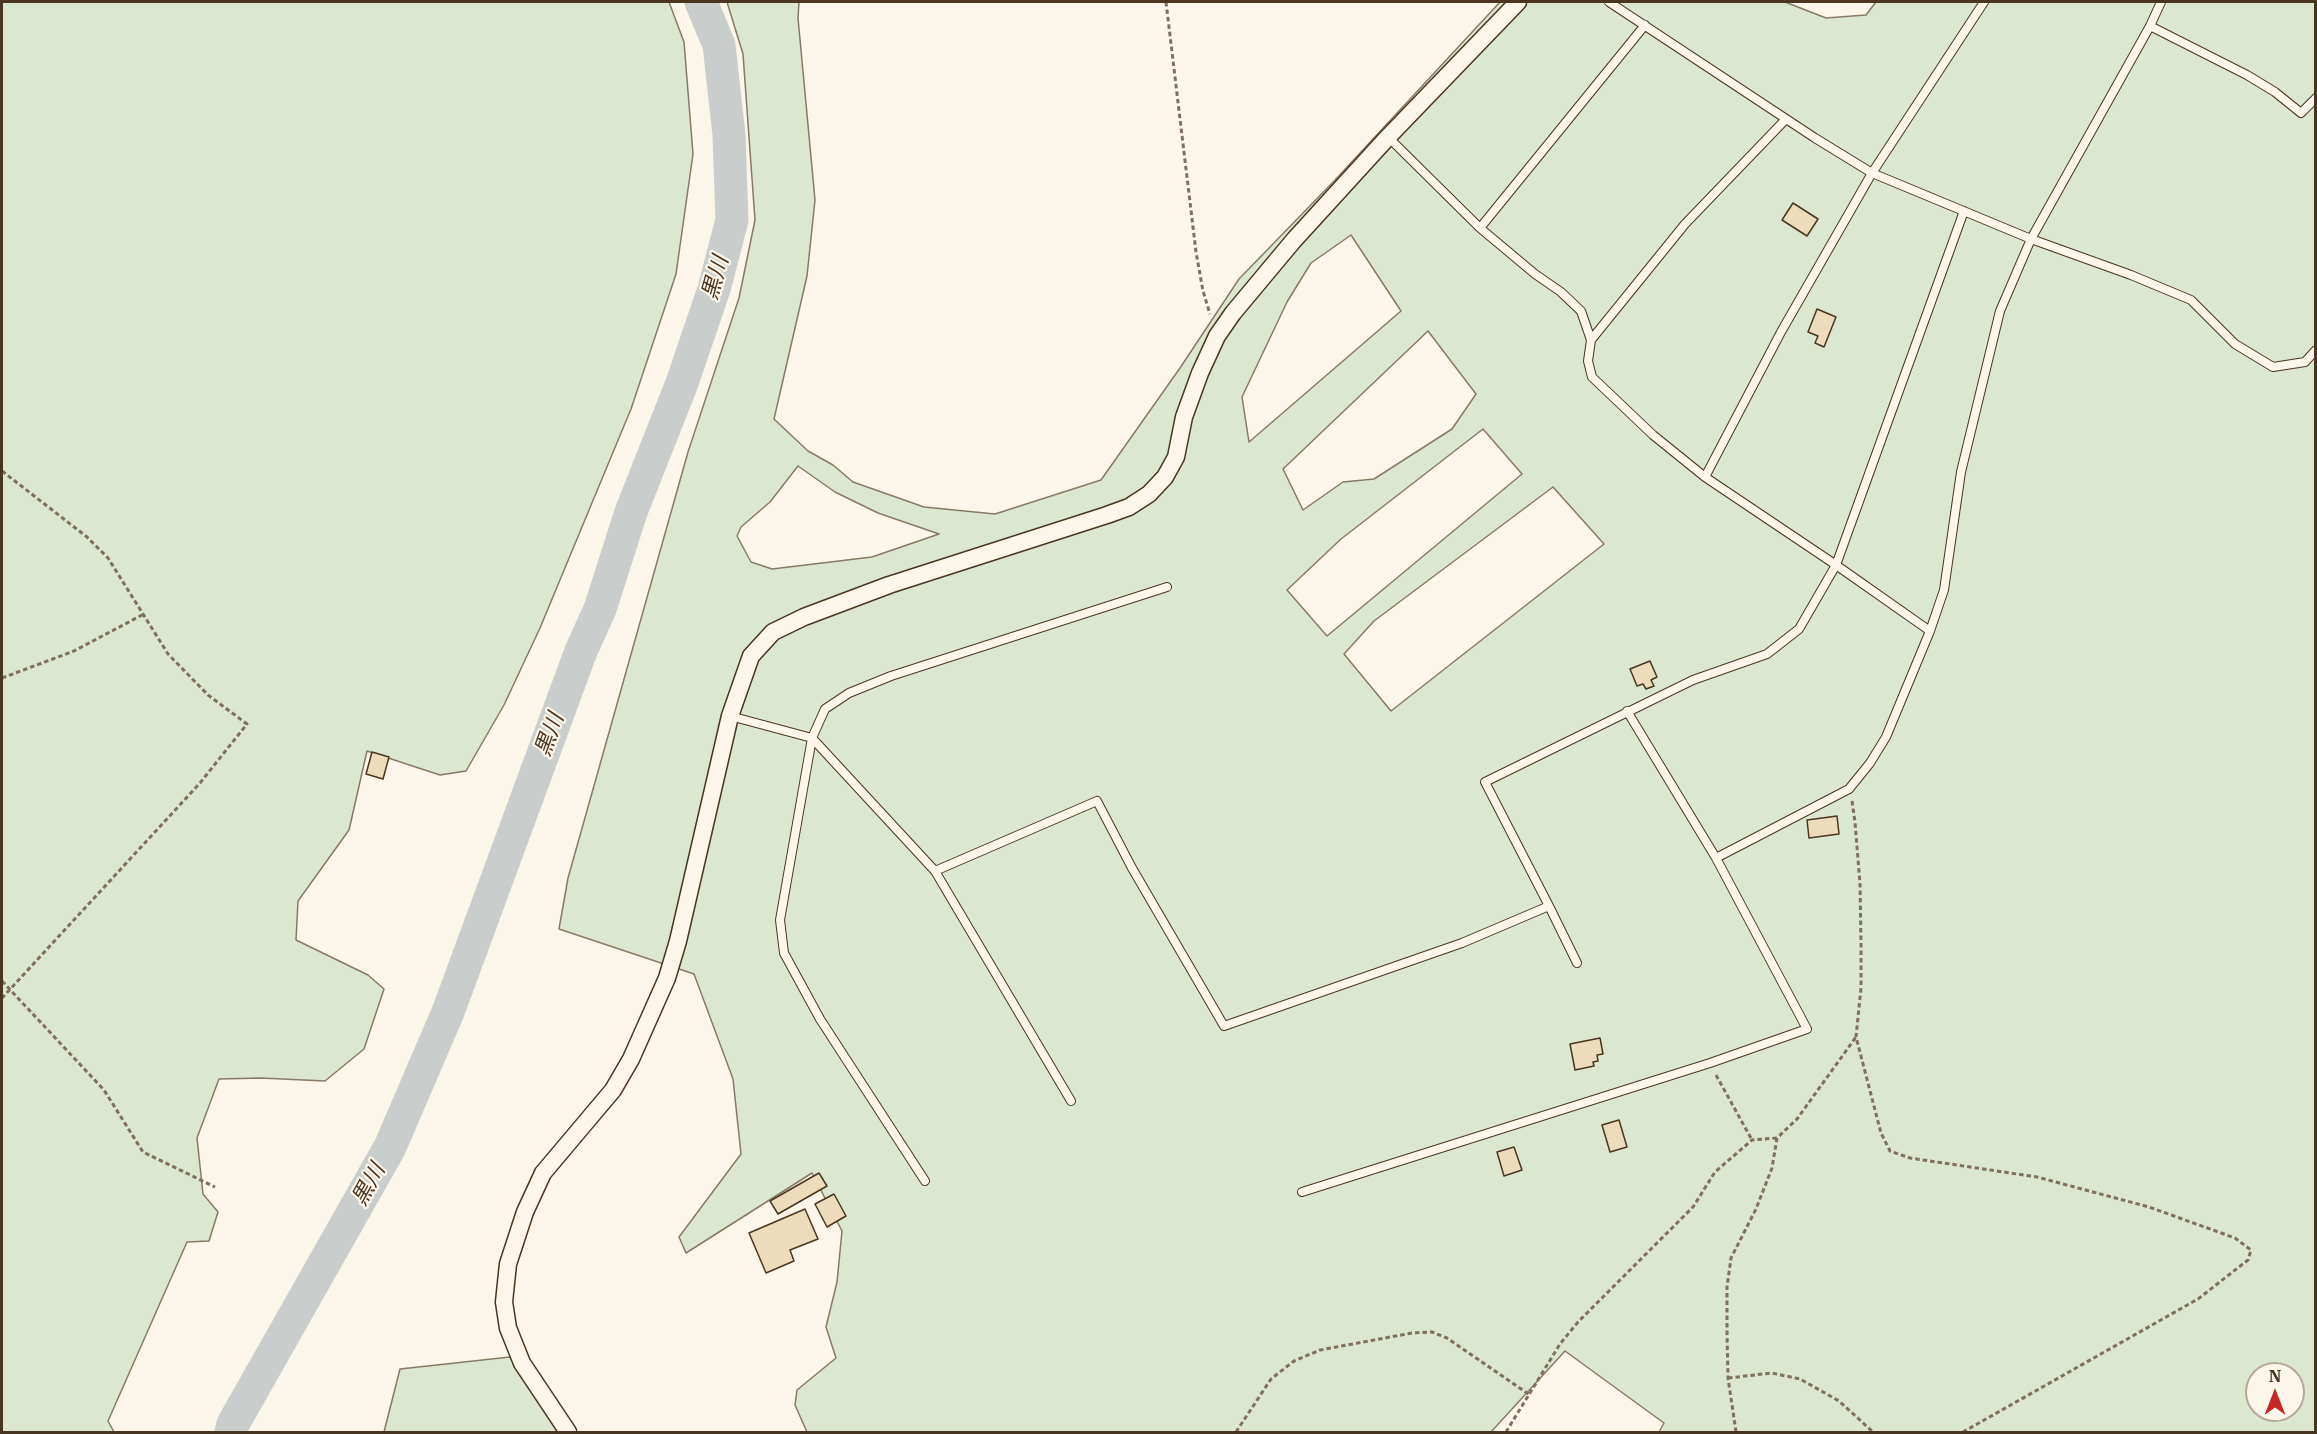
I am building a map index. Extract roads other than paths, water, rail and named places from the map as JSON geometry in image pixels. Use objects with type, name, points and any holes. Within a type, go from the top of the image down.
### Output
[{"type":"street","points":[[568,1432],[522,1363],[508,1328],[504,1302],[508,1264],[525,1212],[543,1173],[614,1090],[631,1059],[667,978],[678,941],[730,716],[751,656],[773,632],[804,617],[889,585],[1107,515],[1129,507],[1149,494],[1165,477],[1176,457],[1184,417],[1217,336],[1294,240],[1388,137],[1518,2]]},
{"type":"lane","points":[[1609,2],[1872,173],[2031,239],[2131,275],[2191,300],[2235,344],[2274,367],[2305,362],[2316,350]]},
{"type":"lane","points":[[1705,477],[1781,332],[1872,173],[1983,2]]},
{"type":"lane","points":[[1716,858],[1849,789],[1870,763],[1886,737],[1930,631],[1944,590],[1961,472],[2000,311],[2031,239],[2150,26],[2161,2]]},
{"type":"lane","points":[[1480,228],[1645,25]]},
{"type":"lane","points":[[2150,26],[2247,75],[2275,92],[2301,113],[2316,98]]},
{"type":"lane","points":[[1591,340],[1685,224],[1786,119]]},
{"type":"lane","points":[[1388,137],[1480,228],[1561,292],[1581,311],[1591,340],[1588,362],[1592,377],[1653,435],[1705,477],[1930,631]]},
{"type":"lane","points":[[1577,963],[1485,782],[1693,680],[1767,654],[1798,629],[1836,565],[1964,211]]},
{"type":"lane","points":[[925,1181],[820,1019],[784,953],[780,920],[812,738],[825,709],[849,693],[891,676],[1167,587]]},
{"type":"lane","points":[[1302,1192],[1807,1029],[1716,858],[1627,711]]},
{"type":"lane","points":[[730,716],[812,738],[935,871],[1071,1101]]},
{"type":"lane","points":[[935,871],[1097,801],[1132,868],[1224,1026],[1462,943],[1549,906]]},
{"type":"waterway","name":"黒川","points":[[231,1432],[233,1424],[390,1147],[448,1012],[581,651],[600,609],[631,512],[682,383],[714,289],[732,220],[729,135],[719,45],[701,2]]}]
